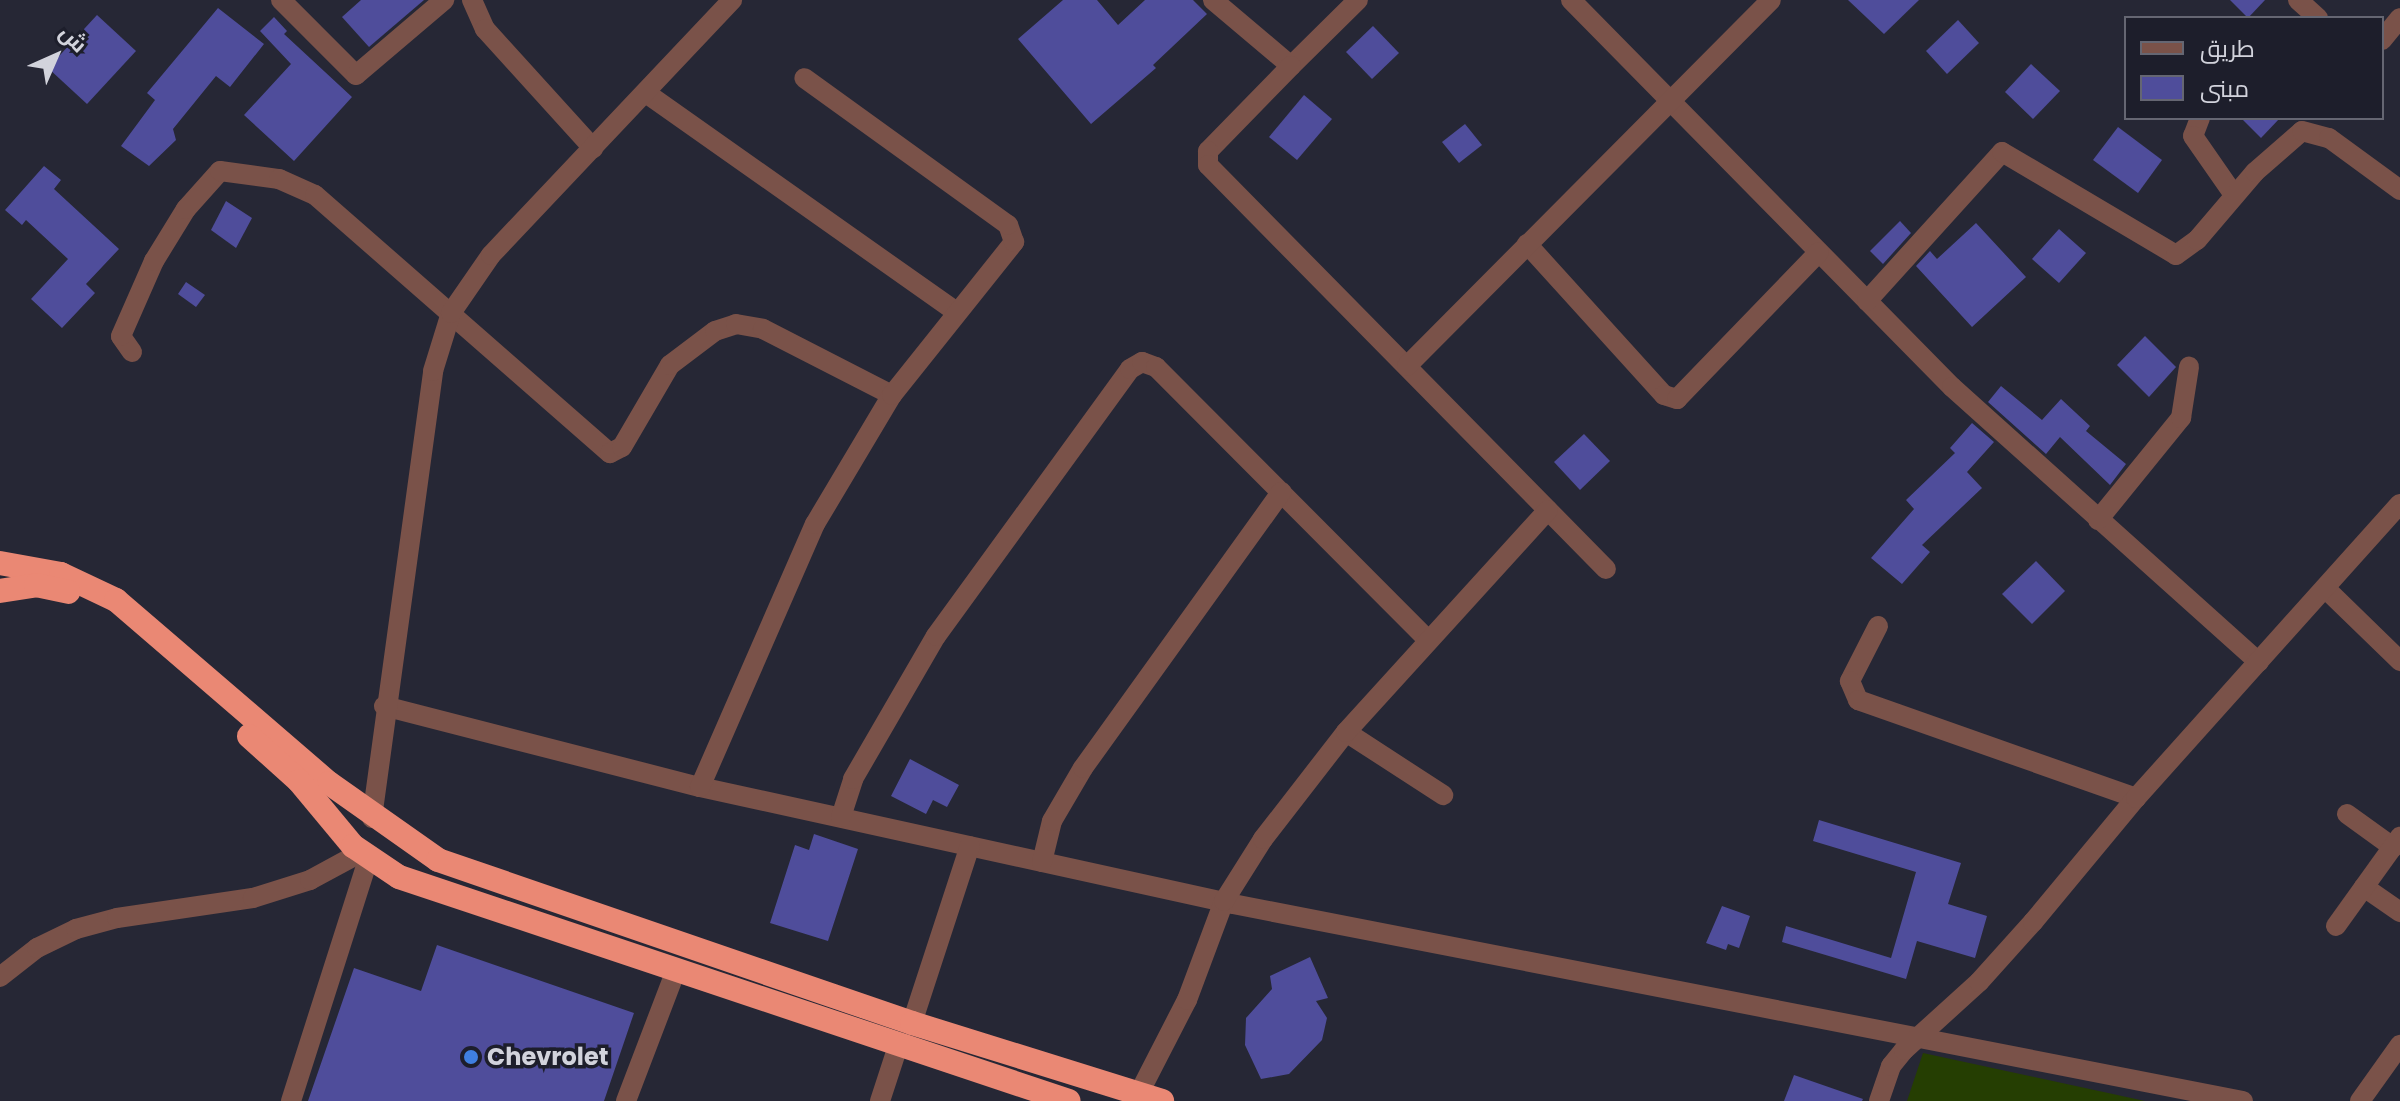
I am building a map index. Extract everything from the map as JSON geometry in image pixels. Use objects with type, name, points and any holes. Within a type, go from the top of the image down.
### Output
[{"type":"highway","points":[[0,563],[79,580],[139,615],[372,818],[415,848],[462,870],[912,1023],[1137,1097],[1162,1101]]},
{"type":"highway","points":[[0,591],[50,587],[92,602],[121,621],[299,781],[364,857],[415,883],[1069,1101]]},
{"type":"street","points":[[281,0],[339,63],[356,75],[444,0]]},
{"type":"street","points":[[472,0],[485,29],[593,148]]},
{"type":"street","points":[[372,818],[384,706],[433,371],[451,313],[491,255],[732,0]]},
{"type":"street","points":[[1213,0],[1291,66]]},
{"type":"street","points":[[1358,0],[1208,151],[1208,165],[1606,569]]},
{"type":"street","points":[[1571,0],[1867,301],[2098,520],[2259,662]]},
{"type":"street","points":[[1407,366],[1771,0]]},
{"type":"street","points":[[2298,0],[2316,16]]},
{"type":"street","points":[[2384,38],[2400,18]]},
{"type":"street","points":[[700,787],[815,524],[892,395],[1009,250],[1013,232],[804,78]]},
{"type":"street","points":[[646,93],[956,312]]},
{"type":"street","points":[[2199,120],[2193,136],[2234,195]]},
{"type":"street","points":[[1867,301],[2002,152],[2176,255],[2197,240],[2234,195],[2302,131],[2329,138],[2400,190]]},
{"type":"street","points":[[132,352],[121,336],[154,261],[204,185],[220,171],[279,179],[305,188],[610,453],[622,447],[670,365],[715,331],[736,324],[763,329],[892,395]]},
{"type":"street","points":[[1527,244],[1664,395],[1677,399],[1819,252]]},
{"type":"street","points":[[841,817],[853,779],[936,636],[1136,364],[1156,367],[1427,639]]},
{"type":"street","points":[[2098,520],[2181,418],[2189,367]]},
{"type":"street","points":[[1042,862],[1052,821],[1083,768],[1281,492]]},
{"type":"street","points":[[1879,1101],[1891,1066],[2024,932],[2136,798],[2400,504]]},
{"type":"street","points":[[1137,1097],[1187,1000],[1224,901],[1263,839],[1346,732],[1427,639],[1548,510]]},
{"type":"street","points":[[2325,588],[2400,661]]},
{"type":"street","points":[[1878,626],[1850,681],[1858,700],[2136,798]]},
{"type":"street","points":[[384,706],[700,787],[1224,901],[1922,1035],[2243,1101]]},
{"type":"street","points":[[1346,732],[1443,795]]},
{"type":"street","points":[[2336,926],[2396,842],[2347,814]]},
{"type":"street","points":[[912,1023],[970,846]]},
{"type":"street","points":[[0,977],[37,948],[76,929],[117,918],[253,898],[310,880],[364,857]]},
{"type":"street","points":[[291,1101],[364,857]]},
{"type":"street","points":[[2364,887],[2400,912]]},
{"type":"street","points":[[626,1101],[676,970]]},
{"type":"street","points":[[2360,1101],[2400,1045]]},
{"type":"street","points":[[880,1101],[898,1046]]},
{"type":"green space","points":[[1923,1053],[2145,1101],[1907,1101]]},
{"type":"building","points":[[361,0],[424,0],[369,47],[342,17]]},
{"type":"building","points":[[1063,0],[1097,0],[1118,25],[1145,0],[1193,0],[1207,14],[1153,65],[1156,68],[1091,124],[1018,39]]},
{"type":"building","points":[[1848,0],[1919,0],[1884,34]]},
{"type":"building","points":[[2230,0],[2265,0],[2250,16],[2246,16]]},
{"type":"building","points":[[218,8],[264,44],[230,87],[216,76],[173,129],[176,140],[149,166],[121,146],[155,100],[147,93]]},
{"type":"building","points":[[97,15],[136,51],[87,104],[48,68]]},
{"type":"building","points":[[274,17],[287,31],[284,34],[352,97],[294,161],[244,115],[291,64],[260,31]]},
{"type":"building","points":[[1958,20],[1979,43],[1947,74],[1926,51]]},
{"type":"building","points":[[1373,26],[1399,53],[1372,79],[1346,52]]},
{"type":"building","points":[[2031,64],[2060,91],[2033,119],[2005,92]]},
{"type":"building","points":[[1304,95],[1332,119],[1297,160],[1269,137]]},
{"type":"building","points":[[2243,120],[2278,120],[2261,138]]},
{"type":"building","points":[[1465,124],[1482,145],[1459,163],[1442,142]]},
{"type":"building","points":[[2118,127],[2162,160],[2138,193],[2093,160]]},
{"type":"building","points":[[44,166],[61,180],[54,189],[119,249],[86,284],[95,293],[62,328],[31,299],[68,259],[26,220],[22,225],[5,210]]},
{"type":"building","points":[[226,201],[252,218],[236,248],[211,230]]},
{"type":"building","points":[[1900,221],[1911,233],[1883,264],[1870,251]]},
{"type":"building","points":[[1976,223],[2026,277],[1972,327],[1916,266],[1930,251],[1937,259]]},
{"type":"building","points":[[2059,229],[2086,253],[2059,283],[2032,259]]},
{"type":"building","points":[[186,282],[205,295],[196,307],[178,294]]},
{"type":"building","points":[[2145,336],[2176,367],[2149,397],[2117,365]]},
{"type":"building","points":[[2001,386],[2042,420],[2061,399],[2090,426],[2086,431],[2126,464],[2110,485],[2060,437],[2046,454],[1988,402]]},
{"type":"building","points":[[1972,423],[1994,442],[1967,472],[1982,488],[1922,545],[1930,552],[1902,584],[1871,558],[1914,509],[1906,500],[1955,453],[1950,448]]},
{"type":"building","points":[[1584,434],[1610,461],[1580,490],[1554,462]]},
{"type":"building","points":[[2036,561],[2065,591],[2032,624],[2002,594]]},
{"type":"building","points":[[910,759],[959,785],[947,807],[933,800],[926,814],[891,796]]},
{"type":"building","points":[[1819,820],[1961,863],[1948,904],[1987,916],[1975,958],[1917,941],[1906,979],[1782,942],[1786,926],[1891,958],[1916,872],[1813,841]]},
{"type":"building","points":[[814,834],[858,849],[828,941],[770,923],[795,845],[809,850]]},
{"type":"building","points":[[1722,906],[1750,916],[1739,948],[1728,944],[1726,950],[1706,943]]},
{"type":"building","name":"Chevrolet","points":[[437,945],[634,1013],[604,1101],[308,1101],[354,968],[421,991]]},
{"type":"building","points":[[1310,957],[1328,998],[1316,1001],[1327,1018],[1322,1040],[1289,1074],[1261,1079],[1245,1045],[1246,1018],[1272,989],[1270,976]]},
{"type":"building","points":[[1794,1075],[1863,1099],[1784,1101]]},
{"type":"place","name":"Chevrolet","points":[[471,1057]]}]
